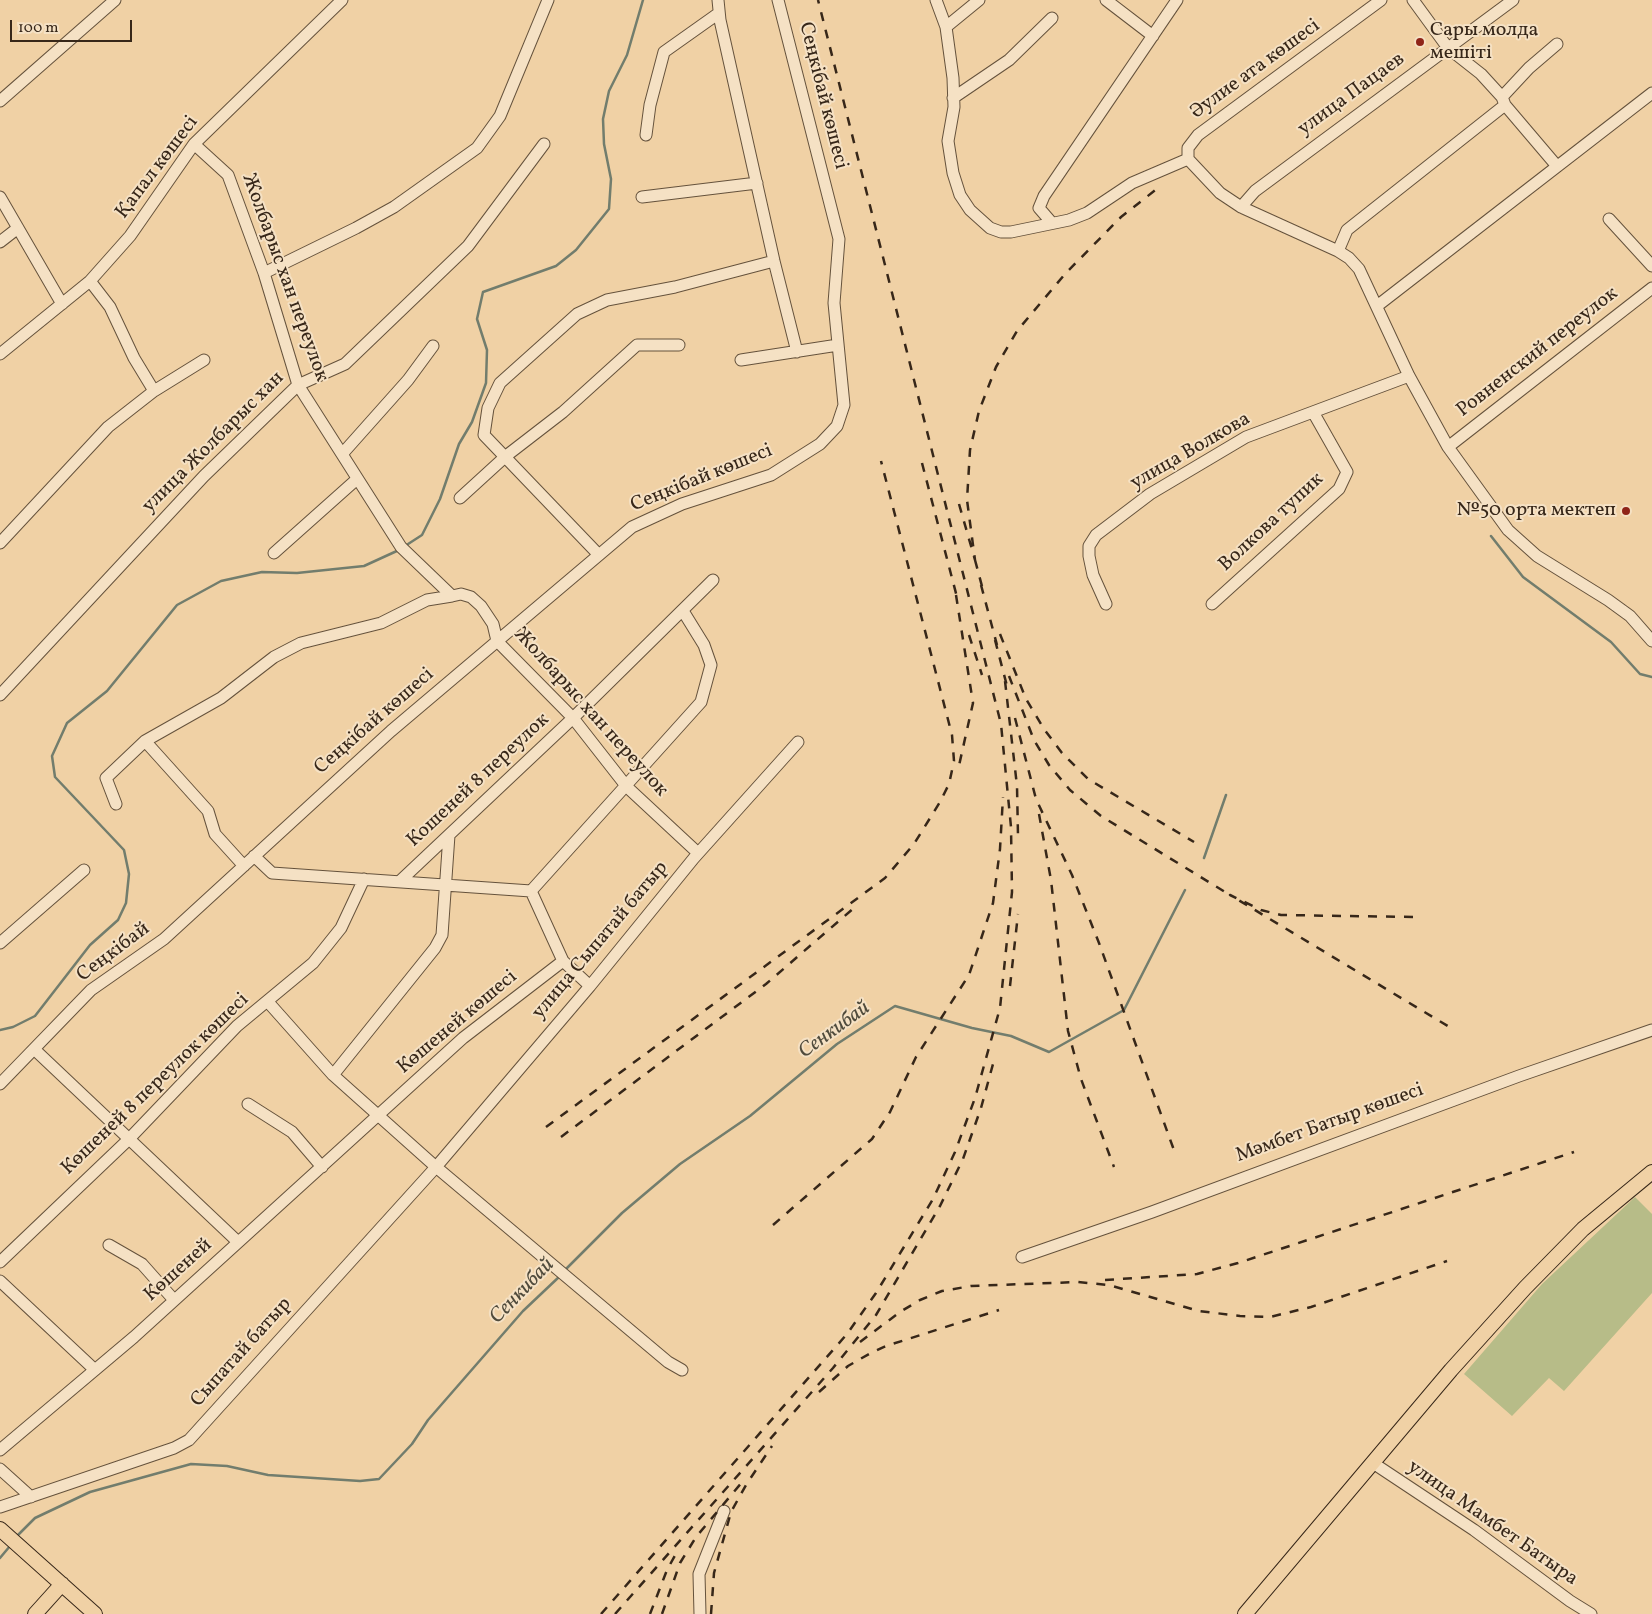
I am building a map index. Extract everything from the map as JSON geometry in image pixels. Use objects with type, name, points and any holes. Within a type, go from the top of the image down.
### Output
[{"type":"main road","points":[[1245,1614],[1451,1370],[1526,1288],[1583,1229],[1652,1172]]},
{"type":"main road","points":[[1,1530],[92,1611]]},
{"type":"main road","points":[[35,1614],[62,1584]]},
{"type":"street","points":[[0,101],[115,0]]},
{"type":"street","name":"Қапал көшесі","points":[[0,354],[90,281],[130,236],[194,144],[342,0]]},
{"type":"street","points":[[264,273],[356,228],[394,206],[477,148],[500,116],[548,0]]},
{"type":"street","points":[[718,0],[719,12],[774,261],[797,352]]},
{"type":"street","name":"Сеңкібай көшесі","points":[[254,856],[391,731],[632,527],[682,504],[771,475],[820,444],[837,426],[844,405],[834,303],[839,239],[778,0]]},
{"type":"street","points":[[936,0],[946,27],[953,98],[948,141],[960,195],[970,210],[990,228],[1001,232],[1011,232],[1052,224],[1087,213],[1132,183],[1188,159],[1220,193],[1241,207],[1338,251],[1349,258],[1359,270],[1409,376],[1448,447],[1508,530],[1537,556],[1608,600],[1630,616],[1652,641]]},
{"type":"street","points":[[946,27],[979,0]]},
{"type":"street","points":[[1106,0],[1153,36]]},
{"type":"street","points":[[1052,224],[1039,208],[1044,196],[1177,0]]},
{"type":"street","name":"Әулие ата көшесі","points":[[1188,159],[1188,148],[1198,135],[1382,0]]},
{"type":"street","points":[[1413,0],[1448,48],[1481,74],[1556,165]]},
{"type":"street","name":"улица Пацаев","points":[[1241,207],[1255,191],[1513,0]]},
{"type":"street","points":[[646,135],[650,105],[664,52],[719,12]]},
{"type":"street","points":[[953,98],[1010,60],[1052,18]]},
{"type":"street","points":[[1338,251],[1347,230],[1504,101],[1529,68],[1557,44]]},
{"type":"street","points":[[1377,306],[1652,92]]},
{"type":"street","name":"Жолбарыс хан переулок","points":[[194,144],[228,175],[264,273],[298,385],[401,547],[452,596],[461,594],[471,597],[481,606],[493,624],[498,641],[573,718],[627,787],[698,853]]},
{"type":"street","name":"улица Жолбарыс хан","points":[[0,695],[204,476],[298,385],[345,364],[468,246],[544,144]]},
{"type":"street","points":[[642,197],[758,183]]},
{"type":"street","points":[[0,196],[62,304]]},
{"type":"street","points":[[1609,219],[1652,266]]},
{"type":"street","points":[[0,242],[18,228]]},
{"type":"street","points":[[600,554],[484,435],[488,408],[500,383],[577,314],[607,300],[675,287],[774,261]]},
{"type":"street","points":[[90,281],[110,307],[134,358],[154,391]]},
{"type":"street","name":"Ровненский переулок","points":[[1448,447],[1652,288]]},
{"type":"street","points":[[460,498],[506,456],[563,412],[637,345],[679,345]]},
{"type":"street","points":[[741,360],[838,345]]},
{"type":"street","points":[[342,453],[408,380],[433,346]]},
{"type":"street","points":[[0,543],[108,427],[154,391],[204,360]]},
{"type":"street","name":"улица Волкова","points":[[1106,604],[1093,575],[1089,546],[1096,535],[1150,494],[1246,437],[1409,376]]},
{"type":"street","name":"Волкова тупик","points":[[1212,604],[1339,489],[1347,472],[1313,412]]},
{"type":"street","points":[[274,553],[357,479]]},
{"type":"street","name":"Кошеней 8 переулок","points":[[399,882],[573,718],[713,580]]},
{"type":"street","points":[[116,804],[106,778],[145,741],[222,698],[274,657],[301,643],[381,623],[426,600],[452,596]]},
{"type":"street","points":[[531,891],[627,787],[701,702],[711,665],[704,645],[683,611]]},
{"type":"street","points":[[145,741],[208,811],[215,834],[244,866]]},
{"type":"street","name":"улица Сыпатай батыр","points":[[436,1167],[590,986],[698,853],[798,742]]},
{"type":"street","points":[[333,1075],[435,948],[442,934],[449,835]]},
{"type":"street","points":[[254,856],[272,873],[531,891]]},
{"type":"street","name":"Сеңкібай","points":[[0,1084],[91,990],[164,939],[254,856]]},
{"type":"street","points":[[0,943],[84,870]]},
{"type":"street","name":"Көшеней 8 переулок көшесі","points":[[0,1262],[128,1140],[237,1026],[313,963],[335,935],[364,879]]},
{"type":"street","points":[[531,891],[563,961],[590,986]]},
{"type":"street","name":"Көшеней көшесі","points":[[379,1115],[463,1038],[563,961]]},
{"type":"street","points":[[268,1002],[333,1075],[436,1167],[668,1362],[682,1370]]},
{"type":"street","name":"Мәмбет Батыр көшесі","points":[[1022,1257],[1152,1212],[1518,1076],[1652,1030]]},
{"type":"street","points":[[34,1049],[128,1140],[238,1242]]},
{"type":"street","points":[[248,1104],[292,1132],[322,1167]]},
{"type":"street","name":"Көшеней","points":[[0,1450],[96,1370],[379,1115]]},
{"type":"street","name":"Сыпатай батыр","points":[[0,1507],[174,1448],[189,1440],[436,1167]]},
{"type":"street","points":[[109,1245],[142,1264],[174,1300]]},
{"type":"street","points":[[0,1281],[96,1370]]},
{"type":"street","name":"улица Мамбет Батыра","points":[[1373,1463],[1474,1530],[1570,1602],[1591,1614]]},
{"type":"street","points":[[0,1470],[31,1497]]},
{"type":"street","points":[[700,1614],[699,1574],[724,1511]]},
{"type":"green space","points":[[1635,1197],[1652,1214],[1652,1293],[1564,1391],[1549,1378],[1512,1416],[1464,1374],[1542,1284]]},
{"type":"waterway","points":[[405,546],[422,535],[440,499],[459,444],[472,422],[486,383],[487,350],[477,319],[483,292],[556,266],[576,250],[609,209],[611,179],[604,144],[603,119],[609,91],[627,55],[643,0]]},
{"type":"waterway","points":[[1491,536],[1523,577],[1611,642],[1640,674],[1652,677]]},
{"type":"waterway","points":[[0,1030],[13,1027],[35,1016],[90,945],[118,920],[126,903],[129,874],[124,850],[55,777],[52,756],[67,723],[107,691],[177,605],[221,581],[262,572],[297,573],[364,566],[399,550]]},
{"type":"waterway","points":[[1204,858],[1226,795]]},
{"type":"waterway","name":"Сенкибай","points":[[565,1270],[622,1213],[680,1164],[750,1116],[837,1044],[895,1006],[972,1028],[1011,1036],[1049,1052],[1124,1010],[1185,890]]},
{"type":"waterway","name":"Сенкибай","points":[[16,1537],[35,1518],[90,1492],[191,1464],[227,1466],[268,1475],[360,1481],[379,1479],[412,1444],[428,1420],[523,1311],[560,1276]]},
{"type":"waterway","points":[[0,1558],[10,1546]]},
{"type":"railway","points":[[601,1614],[847,1334],[876,1293],[933,1199],[955,1152],[975,1098],[1000,1008],[1012,892],[1011,827],[1001,724],[818,0]]},
{"type":"railway","points":[[959,504],[975,560],[967,500],[970,450],[979,411],[996,367],[1017,331],[1065,274],[1121,217],[1158,188]]},
{"type":"railway","points":[[546,1127],[885,878],[914,844],[940,802],[949,784],[954,761],[952,735],[881,461]]},
{"type":"railway","points":[[922,463],[958,601]]},
{"type":"railway","points":[[975,560],[983,590]]},
{"type":"railway","points":[[981,585],[997,645]]},
{"type":"railway","points":[[956,595],[973,703],[958,770]]},
{"type":"railway","points":[[1000,634],[1026,699],[1044,729],[1062,753],[1088,779],[1194,842]]},
{"type":"railway","points":[[969,635],[982,675]]},
{"type":"railway","points":[[995,640],[1007,686]]},
{"type":"railway","points":[[1009,676],[1034,740],[1049,765],[1070,790],[1101,816],[1230,895]]},
{"type":"railway","points":[[1005,681],[1017,786],[1018,836]]},
{"type":"railway","points":[[1015,718],[1036,799],[1072,875],[1099,943],[1175,1153]]},
{"type":"railway","points":[[773,1225],[872,1139],[890,1112],[916,1057],[969,975],[993,903],[1000,849],[1003,797]]},
{"type":"railway","points":[[1039,814],[1051,880],[1068,1031],[1081,1079],[1114,1167]]},
{"type":"railway","points":[[1413,917],[1281,915],[1261,910],[1230,895],[1451,1028]]},
{"type":"railway","points":[[561,1137],[766,984],[855,907]]},
{"type":"railway","points":[[1010,986],[1018,914]]},
{"type":"railway","points":[[615,1614],[833,1368],[876,1315],[940,1206],[963,1159],[981,1108],[993,1064]]},
{"type":"railway","points":[[1105,1280],[1197,1274],[1238,1263],[1574,1152]]},
{"type":"railway","points":[[860,1342],[900,1312],[920,1300],[942,1291],[971,1286],[1078,1282],[1109,1285],[1199,1311],[1240,1316],[1270,1317],[1311,1307],[1447,1261]]},
{"type":"railway","points":[[819,1392],[848,1366],[886,1346],[999,1310]]},
{"type":"railway","points":[[711,1614],[714,1573],[731,1512],[746,1485],[772,1446]]},
{"type":"railway","points":[[662,1614],[680,1563],[696,1537],[743,1481]]},
{"type":"railway","points":[[650,1614],[667,1570],[678,1550]]},
{"type":"place","name":"Сары молда мешіті","points":[[1420,42]]},
{"type":"place","name":"№50 орта мектеп","points":[[1626,511]]}]
